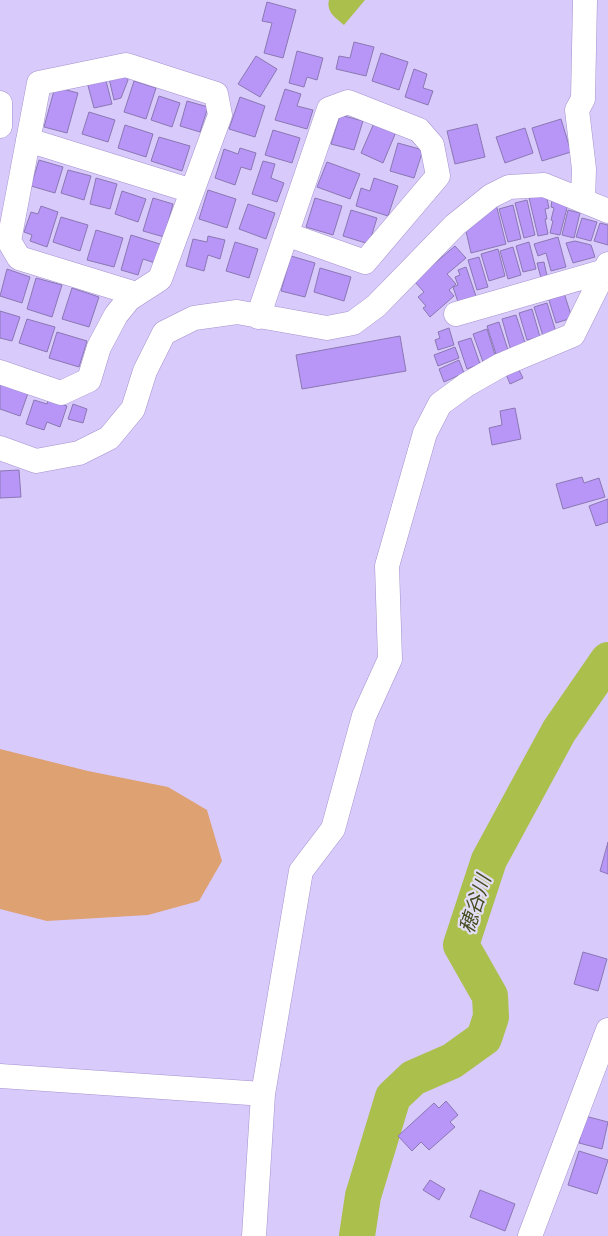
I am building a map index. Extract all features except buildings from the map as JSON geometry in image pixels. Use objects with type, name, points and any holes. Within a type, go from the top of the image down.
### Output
[{"type":"street","points":[[583,200],[584,169],[577,110],[583,99],[586,0]]},
{"type":"street","points":[[0,372],[61,393],[89,380],[99,347],[116,315],[129,299],[160,278],[220,115],[216,94],[126,65],[39,83],[9,241],[19,258],[136,294]]},
{"type":"street","points":[[258,316],[286,234],[329,109],[348,102],[420,130],[432,145],[438,176],[365,262],[286,234]]},
{"type":"street","points":[[0,103],[0,126]]},
{"type":"street","points":[[28,140],[192,191]]},
{"type":"street","points":[[0,448],[36,461],[79,453],[109,438],[133,409],[145,371],[164,333],[194,318],[237,312],[326,328],[353,323],[376,306],[454,225],[491,196],[509,187],[544,185],[608,211]]},
{"type":"street","points":[[456,314],[606,268]]},
{"type":"street","points":[[254,1236],[264,1094],[301,871],[333,829],[364,716],[390,659],[387,566],[425,433],[440,404],[466,386],[501,365],[573,335],[606,268]]},
{"type":"street","points":[[530,1236],[608,1030]]},
{"type":"street","points":[[0,1076],[264,1094]]},
{"type":"shaded area","points":[[329,0],[365,0],[344,25],[330,11]]},
{"type":"shaded area","points":[[0,749],[88,771],[168,787],[207,810],[222,861],[199,901],[148,915],[47,921],[0,909]]},
{"type":"waterway","name":"穂谷川","points":[[357,1236],[363,1196],[393,1097],[413,1078],[452,1061],[484,1038],[491,1017],[490,996],[461,945],[489,860],[559,731],[608,660]]}]
